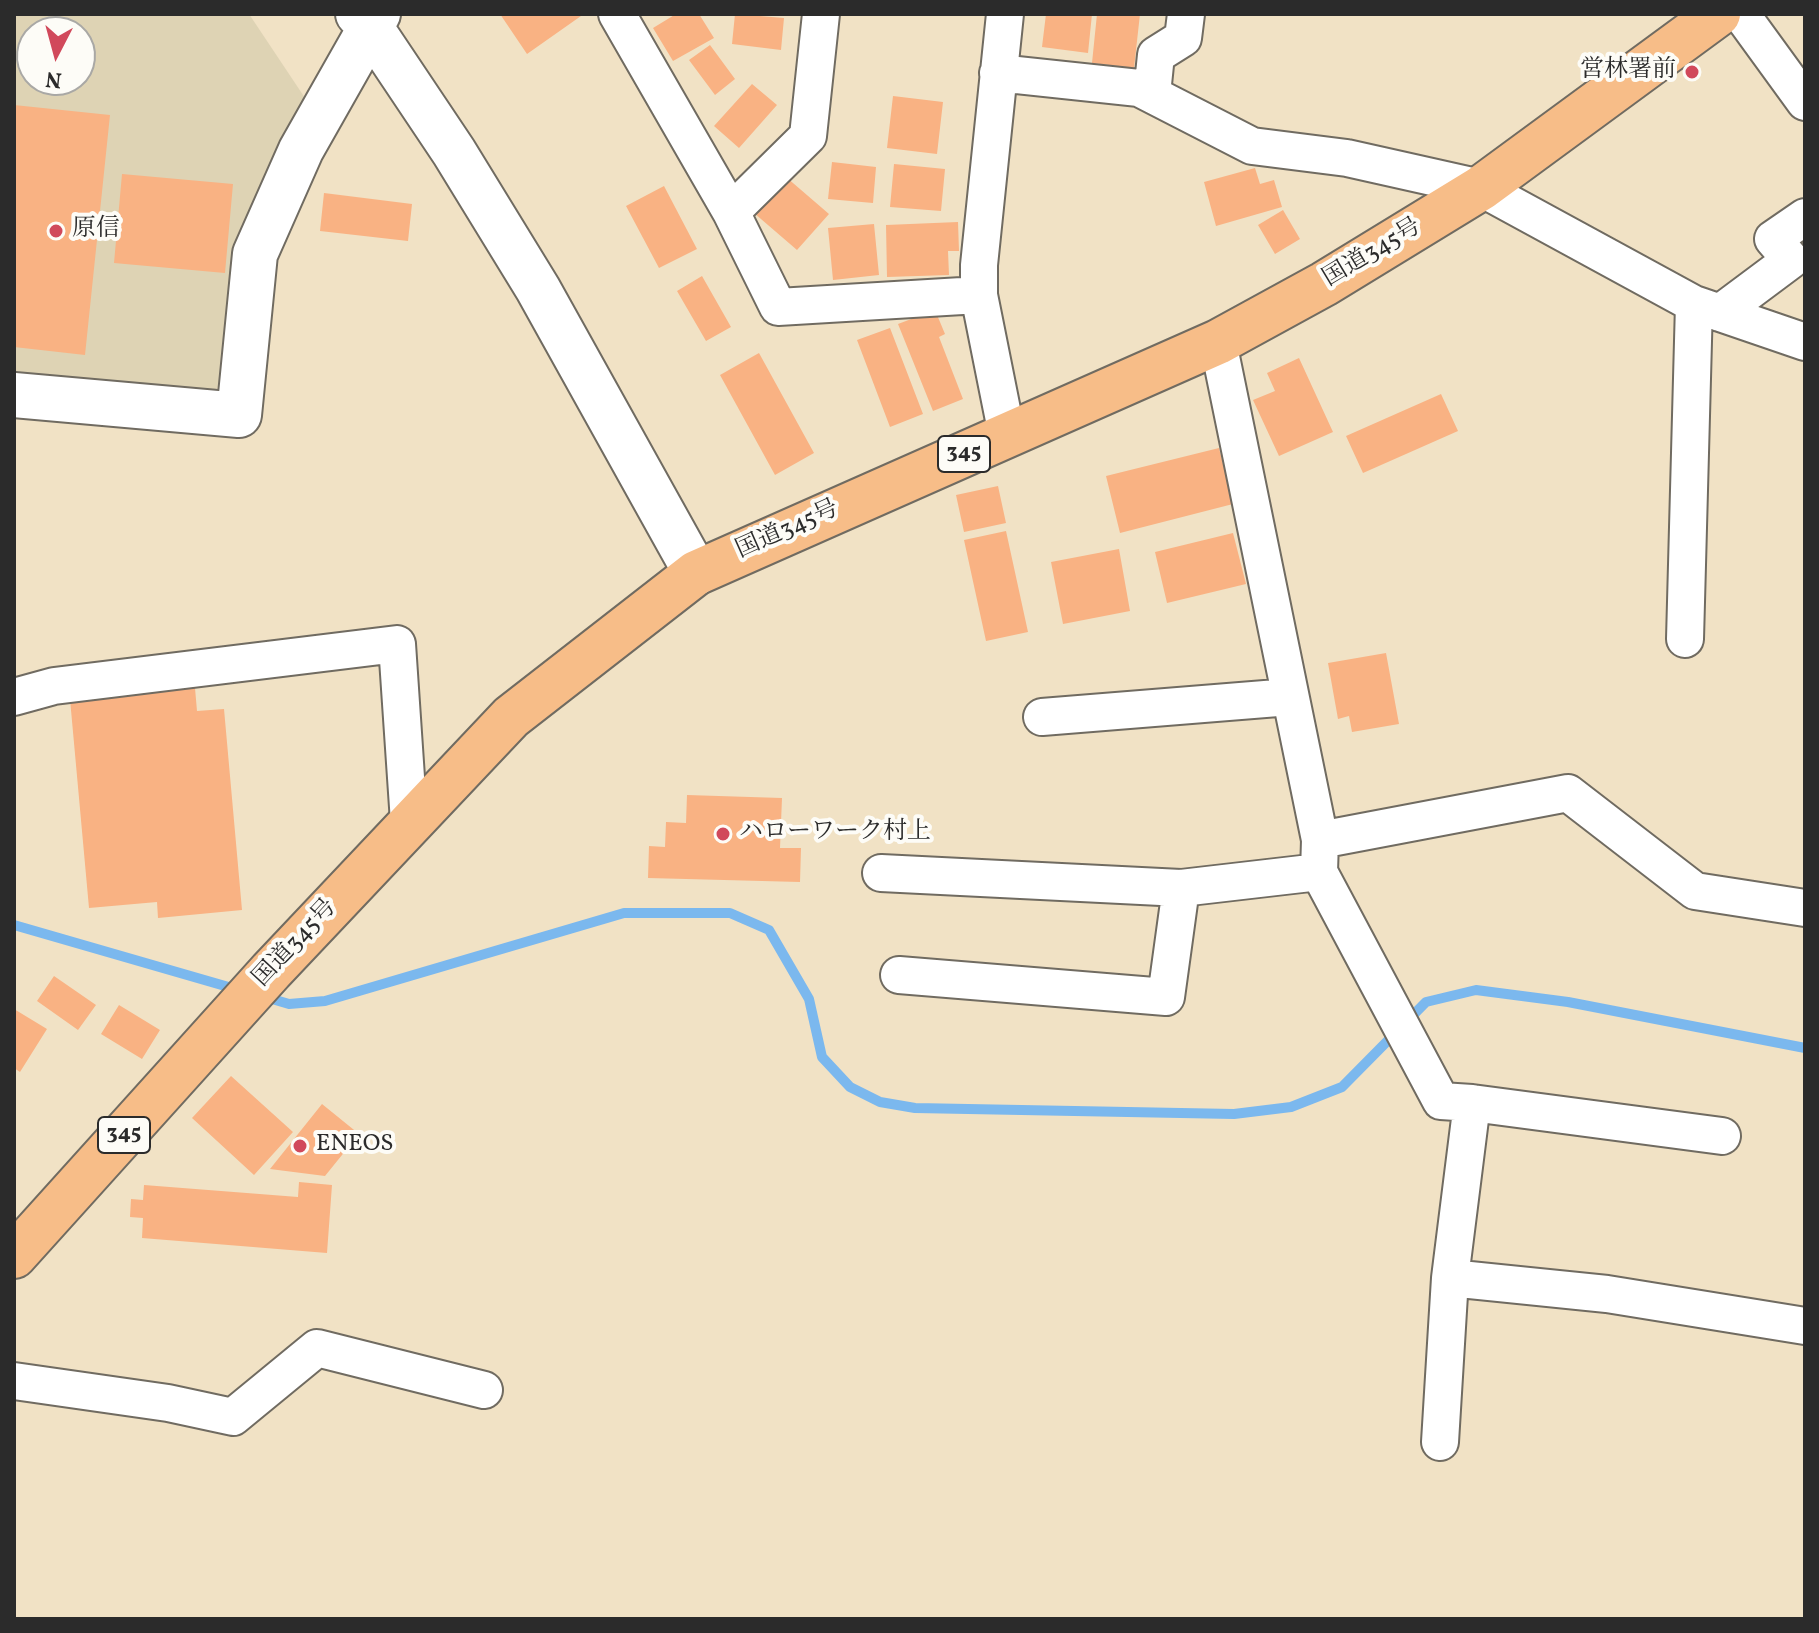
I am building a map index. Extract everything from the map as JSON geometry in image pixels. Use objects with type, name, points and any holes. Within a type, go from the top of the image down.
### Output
[{"type":"highway","name":"国道345号","points":[[14,1256],[271,971],[511,717],[696,573],[1218,342],[1324,284],[1481,188],[1718,14]]},
{"type":"street","points":[[617,14],[731,212],[778,307],[979,295]]},
{"type":"street","points":[[731,212],[808,136],[821,14]]},
{"type":"street","points":[[1005,14],[979,295],[1007,435]]},
{"type":"street","points":[[1152,94],[1156,55],[1183,38],[1186,14]]},
{"type":"street","points":[[1741,14],[1805,102]]},
{"type":"street","points":[[14,395],[239,415],[255,254],[301,150],[369,19],[538,289],[696,573]]},
{"type":"street","points":[[998,73],[1139,88],[1252,146],[1347,158],[1481,188],[1707,308],[1805,342]]},
{"type":"street","points":[[1707,308],[1791,260],[1773,239],[1805,217]]},
{"type":"street","points":[[1685,639],[1707,308]]},
{"type":"street","points":[[1218,342],[1320,856],[1441,1101],[1722,1136]]},
{"type":"street","points":[[14,697],[54,686],[397,644],[409,822]]},
{"type":"street","points":[[1042,717],[1290,697]]},
{"type":"street","points":[[881,873],[1181,888],[1568,793],[1695,891],[1805,908]]},
{"type":"street","points":[[899,975],[1166,997],[1181,888]]},
{"type":"street","points":[[1440,1442],[1450,1278],[1472,1103]]},
{"type":"street","points":[[1450,1278],[1607,1294],[1805,1326]]},
{"type":"street","points":[[14,1381],[168,1403],[233,1417],[317,1348],[484,1390]]},
{"type":"shaded area","points":[[14,14],[249,14],[305,98],[303,117],[236,241],[221,385],[207,396],[14,375]]},
{"type":"building","points":[[500,14],[580,14],[581,16],[527,54]]},
{"type":"building","points":[[676,14],[699,14],[714,38],[673,61],[653,28]]},
{"type":"building","points":[[735,14],[784,18],[781,50],[732,44]]},
{"type":"building","points":[[1046,14],[1092,14],[1088,53],[1042,47]]},
{"type":"building","points":[[1097,14],[1140,14],[1134,68],[1092,63]]},
{"type":"building","points":[[710,45],[735,79],[715,95],[689,60]]},
{"type":"building","points":[[752,84],[777,105],[739,148],[714,126]]},
{"type":"building","points":[[893,96],[943,102],[937,154],[887,148]]},
{"type":"building","name":"原信","points":[[14,105],[110,115],[85,355],[14,347]]},
{"type":"building","points":[[832,162],[876,167],[873,203],[828,199]]},
{"type":"building","points":[[894,164],[945,169],[941,211],[890,207]]},
{"type":"building","points":[[1255,168],[1260,184],[1274,180],[1282,207],[1216,226],[1204,182]]},
{"type":"building","points":[[122,174],[233,184],[225,273],[114,263]]},
{"type":"building","points":[[786,177],[829,214],[797,250],[754,213]]},
{"type":"building","points":[[664,186],[697,249],[659,268],[626,206]]},
{"type":"building","points":[[324,193],[412,204],[408,241],[320,231]]},
{"type":"building","points":[[1283,210],[1300,239],[1275,254],[1258,225]]},
{"type":"building","points":[[958,222],[959,251],[948,251],[949,275],[887,277],[886,225]]},
{"type":"building","points":[[874,224],[879,275],[833,280],[828,228]]},
{"type":"building","points":[[702,276],[731,327],[706,341],[677,291]]},
{"type":"building","points":[[935,310],[945,334],[939,337],[963,399],[933,411],[898,324]]},
{"type":"building","points":[[890,328],[923,414],[890,427],[857,340]]},
{"type":"building","points":[[759,353],[814,453],[775,475],[720,375]]},
{"type":"building","points":[[1299,358],[1333,432],[1279,456],[1253,400],[1275,391],[1267,373]]},
{"type":"building","points":[[1441,394],[1458,431],[1363,473],[1346,436]]},
{"type":"building","points":[[1219,448],[1233,504],[1120,533],[1106,476]]},
{"type":"building","points":[[998,486],[1006,523],[964,532],[956,495]]},
{"type":"building","points":[[1006,531],[1028,632],[986,641],[964,540]]},
{"type":"building","points":[[1233,533],[1246,584],[1167,603],[1155,552]]},
{"type":"building","points":[[1119,549],[1130,611],[1063,624],[1051,562]]},
{"type":"building","points":[[1386,653],[1399,724],[1352,732],[1349,716],[1338,719],[1328,663]]},
{"type":"building","points":[[195,688],[197,711],[224,709],[242,910],[158,918],[157,902],[89,908],[70,699]]},
{"type":"building","name":"ハローワーク村上","points":[[687,795],[782,798],[780,848],[801,848],[800,882],[648,878],[649,846],[665,847],[666,822],[686,823]]},
{"type":"building","points":[[54,976],[96,1005],[78,1030],[37,1001]]},
{"type":"building","points":[[119,1005],[160,1030],[142,1059],[101,1034]]},
{"type":"building","points":[[14,1009],[47,1029],[20,1072],[14,1068]]},
{"type":"building","points":[[231,1076],[293,1132],[254,1175],[192,1118]]},
{"type":"building","points":[[322,1104],[359,1134],[325,1176],[270,1169]]},
{"type":"building","points":[[299,1182],[332,1185],[327,1253],[142,1238],[143,1218],[130,1217],[131,1199],[143,1200],[144,1185],[298,1197]]},
{"type":"waterway","points":[[262,996],[289,1004],[325,1001],[624,913],[730,913],[769,930],[809,999],[822,1057],[850,1087],[880,1102],[915,1108],[1234,1114],[1291,1107],[1342,1087],[1426,1002],[1476,990],[1568,1002],[1805,1048]]},
{"type":"waterway","points":[[14,925],[239,990]]},
{"type":"place","name":"営林署前","points":[[1692,72]]},
{"type":"place","name":"原信","points":[[56,231]]},
{"type":"place","name":"ハローワーク村上","points":[[723,834]]},
{"type":"place","name":"ENEOS","points":[[300,1146]]}]
